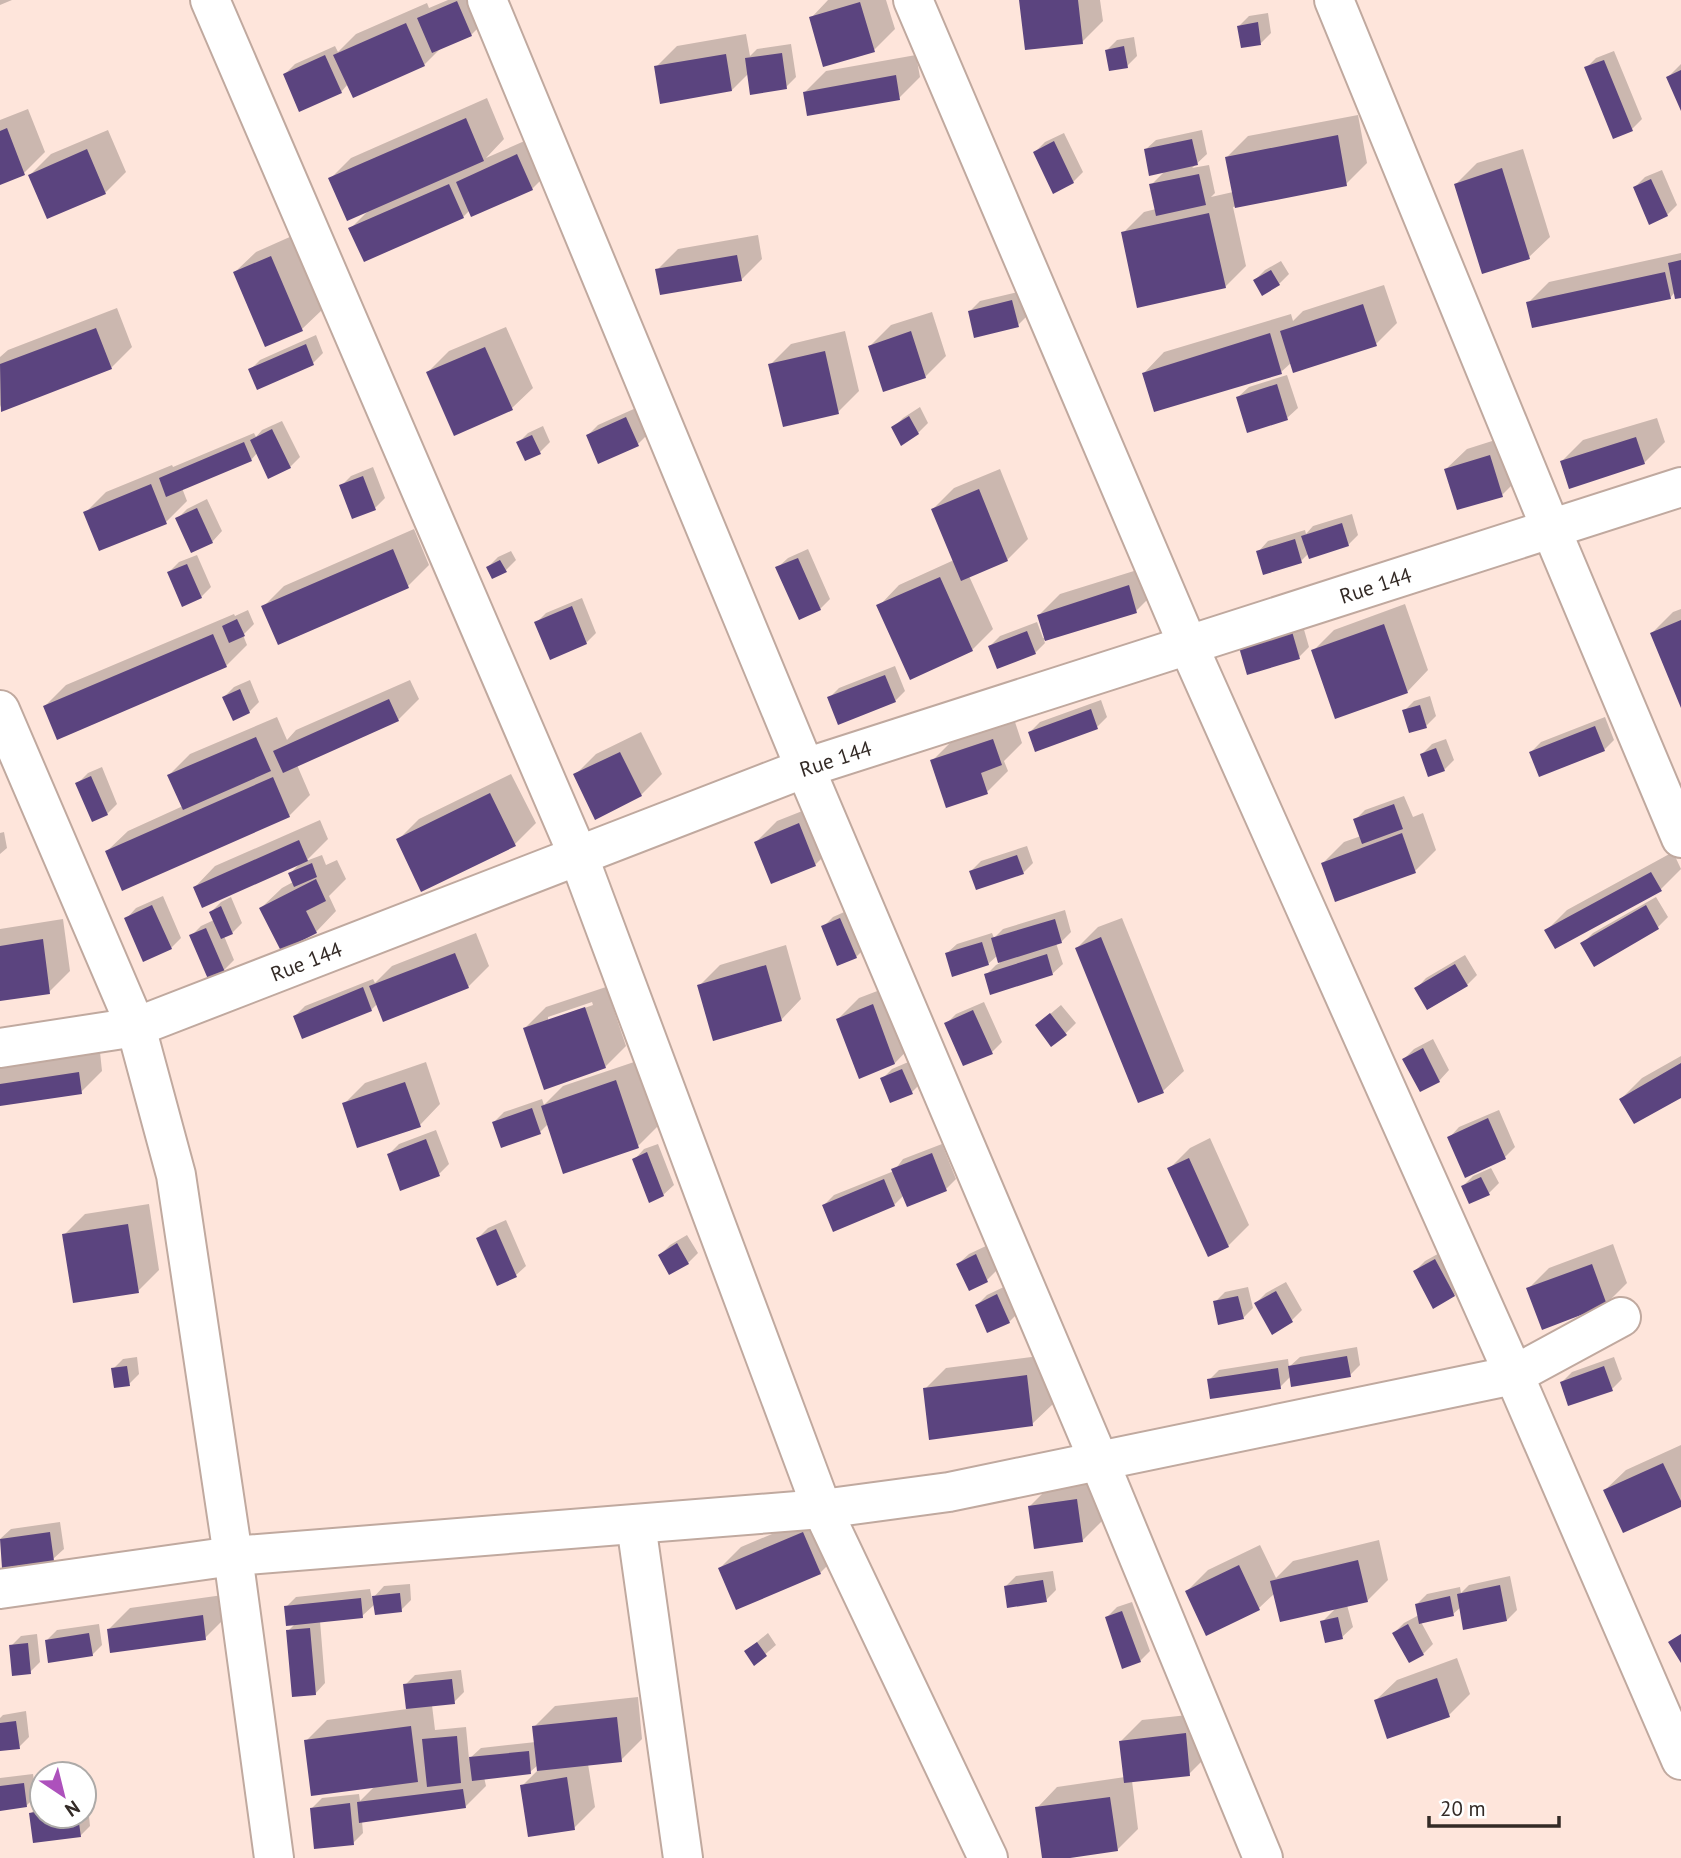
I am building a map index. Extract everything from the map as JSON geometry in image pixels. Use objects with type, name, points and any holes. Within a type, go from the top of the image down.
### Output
[{"type":"street","points":[[210,0],[578,855],[822,1509],[988,1858]]},
{"type":"street","points":[[486,0],[1263,1858]]},
{"type":"street","points":[[913,0],[1188,645],[1514,1375],[1681,1760]]},
{"type":"street","points":[[1334,0],[1550,529],[1681,838]]},
{"type":"street","name":"Rue 144","points":[[0,1048],[136,1027],[805,768],[1681,487]]},
{"type":"street","points":[[0,710],[136,1027],[176,1175],[233,1556],[274,1858]]},
{"type":"street","points":[[0,1589],[233,1556],[822,1509],[948,1492],[1514,1375],[1621,1317]]},
{"type":"street","points":[[636,1524],[683,1858]]},
{"type":"building","points":[[1019,0],[1078,0],[1083,44],[1025,50]]},
{"type":"building","points":[[457,1],[472,36],[432,53],[417,18]]},
{"type":"building","points":[[860,2],[875,52],[823,67],[809,17]]},
{"type":"building","points":[[1258,22],[1261,45],[1241,48],[1237,26]]},
{"type":"building","points":[[406,23],[425,66],[353,98],[333,55]]},
{"type":"building","points":[[1124,46],[1128,68],[1109,71],[1105,50]]},
{"type":"building","points":[[782,53],[787,89],[750,95],[745,58]]},
{"type":"building","points":[[726,54],[732,91],[660,104],[654,66]]},
{"type":"building","points":[[325,55],[342,93],[299,112],[283,74]]},
{"type":"building","points":[[1604,60],[1633,131],[1613,139],[1584,67]]},
{"type":"building","points":[[1681,70],[1681,111],[1666,77]]},
{"type":"building","points":[[896,75],[900,100],[807,116],[803,92]]},
{"type":"building","points":[[466,118],[484,161],[347,221],[328,178]]},
{"type":"building","points":[[7,128],[25,175],[0,185],[0,131]]},
{"type":"building","points":[[1338,135],[1347,186],[1235,208],[1225,157]]},
{"type":"building","points":[[1192,139],[1198,165],[1149,176],[1144,149]]},
{"type":"building","points":[[1054,141],[1074,183],[1053,194],[1033,152]]},
{"type":"building","points":[[87,149],[106,194],[47,219],[28,175]]},
{"type":"building","points":[[517,154],[533,190],[471,217],[456,182]]},
{"type":"building","points":[[1502,168],[1530,259],[1482,274],[1454,184]]},
{"type":"building","points":[[1199,174],[1206,205],[1156,216],[1149,184]]},
{"type":"building","points":[[1651,179],[1668,216],[1649,225],[1633,187]]},
{"type":"building","points":[[449,184],[464,218],[364,262],[348,228]]},
{"type":"building","points":[[1209,213],[1226,288],[1137,308],[1121,232]]},
{"type":"building","points":[[737,255],[742,281],[660,295],[655,269]]},
{"type":"building","points":[[271,256],[303,331],[265,347],[233,272]]},
{"type":"building","points":[[1681,260],[1681,298],[1675,299],[1668,263]]},
{"type":"building","points":[[1271,270],[1280,285],[1262,296],[1253,280]]},
{"type":"building","points":[[1665,272],[1671,299],[1532,328],[1526,302]]},
{"type":"building","points":[[1012,300],[1019,327],[974,338],[968,311]]},
{"type":"building","points":[[1363,304],[1377,346],[1293,373],[1280,331]]},
{"type":"building","points":[[96,328],[112,369],[1,412],[0,364]]},
{"type":"building","points":[[911,331],[926,378],[883,392],[868,346]]},
{"type":"building","points":[[1270,333],[1282,374],[1154,412],[1142,373]]},
{"type":"building","points":[[306,344],[314,365],[257,390],[248,369]]},
{"type":"building","points":[[485,347],[513,410],[454,436],[426,372]]},
{"type":"building","points":[[825,351],[839,414],[783,427],[768,364]]},
{"type":"building","points":[[1277,384],[1288,420],[1247,433],[1236,397]]},
{"type":"building","points":[[909,416],[919,434],[901,446],[891,427]]},
{"type":"building","points":[[626,417],[639,446],[598,464],[586,435]]},
{"type":"building","points":[[272,429],[291,468],[268,479],[250,440]]},
{"type":"building","points":[[532,435],[541,454],[525,461],[516,442]]},
{"type":"building","points":[[1636,437],[1645,464],[1569,489],[1560,461]]},
{"type":"building","points":[[244,442],[252,461],[166,497],[159,478]]},
{"type":"building","points":[[1490,455],[1503,497],[1457,510],[1444,469]]},
{"type":"building","points":[[363,476],[376,510],[352,519],[339,485]]},
{"type":"building","points":[[151,484],[167,524],[99,551],[83,512]]},
{"type":"building","points":[[979,489],[1008,561],[961,581],[931,509]]},
{"type":"building","points":[[197,508],[213,543],[191,553],[175,518]]},
{"type":"building","points":[[1342,523],[1349,546],[1309,559],[1301,536]]},
{"type":"building","points":[[1295,539],[1302,563],[1263,575],[1256,551]]},
{"type":"building","points":[[393,549],[409,588],[278,645],[261,606]]},
{"type":"building","points":[[798,558],[821,610],[799,620],[775,567]]},
{"type":"building","points":[[500,560],[507,572],[492,579],[486,567]]},
{"type":"building","points":[[187,564],[202,598],[182,607],[167,572]]},
{"type":"building","points":[[940,577],[973,651],[910,680],[876,605]]},
{"type":"building","points":[[1129,585],[1137,613],[1045,641],[1037,615]]},
{"type":"building","points":[[572,606],[587,644],[550,660],[534,622]]},
{"type":"building","points":[[237,619],[245,636],[229,643],[222,626]]},
{"type":"building","points":[[1681,620],[1681,708],[1650,633]]},
{"type":"building","points":[[1384,624],[1408,693],[1335,719],[1311,650]]},
{"type":"building","points":[[1291,628],[1300,659],[1247,675],[1238,644]]},
{"type":"building","points":[[1027,631],[1036,654],[997,669],[988,646]]},
{"type":"building","points":[[213,634],[227,667],[57,740],[43,706]]},
{"type":"building","points":[[885,675],[896,702],[838,725],[827,697]]},
{"type":"building","points":[[240,689],[250,713],[233,721],[222,697]]},
{"type":"building","points":[[389,699],[399,721],[283,773],[273,751]]},
{"type":"building","points":[[1420,705],[1427,728],[1409,733],[1402,710]]},
{"type":"building","points":[[1091,709],[1098,729],[1035,752],[1028,732]]},
{"type":"building","points":[[1595,726],[1605,751],[1539,777],[1529,752]]},
{"type":"building","points":[[256,737],[271,771],[183,810],[167,775]]},
{"type":"building","points":[[993,739],[1002,765],[981,773],[988,794],[946,808],[930,760]]},
{"type":"building","points":[[1436,748],[1445,771],[1428,777],[1420,754]]},
{"type":"building","points":[[620,752],[642,796],[595,820],[573,774]]},
{"type":"building","points":[[91,776],[108,815],[92,822],[75,783]]},
{"type":"building","points":[[273,777],[290,817],[122,891],[105,851]]},
{"type":"building","points":[[490,793],[516,846],[421,892],[396,839]]},
{"type":"building","points":[[1394,804],[1403,829],[1362,844],[1353,819]]},
{"type":"building","points":[[799,823],[816,866],[771,884],[754,842]]},
{"type":"building","points":[[1402,833],[1416,873],[1335,902],[1321,863]]},
{"type":"building","points":[[299,840],[308,861],[202,908],[193,887]]},
{"type":"building","points":[[1017,855],[1024,874],[976,890],[969,871]]},
{"type":"building","points":[[312,863],[317,877],[294,887],[288,873]]},
{"type":"building","points":[[1651,872],[1662,891],[1555,949],[1544,930]]},
{"type":"building","points":[[316,879],[326,901],[306,911],[317,933],[281,951],[259,908]]},
{"type":"building","points":[[152,905],[172,949],[143,962],[124,918]]},
{"type":"building","points":[[1646,905],[1659,929],[1594,967],[1580,943]]},
{"type":"building","points":[[221,906],[233,934],[221,939],[209,912]]},
{"type":"building","points":[[840,918],[857,958],[837,966],[821,926]]},
{"type":"building","points":[[1055,919],[1062,943],[998,963],[991,938]]},
{"type":"building","points":[[206,928],[225,972],[208,979],[189,935]]},
{"type":"building","points":[[1101,937],[1164,1093],[1138,1103],[1075,948]]},
{"type":"building","points":[[43,939],[50,994],[0,1001],[0,946]]},
{"type":"building","points":[[982,942],[989,965],[952,977],[945,953]]},
{"type":"building","points":[[455,953],[469,988],[383,1022],[369,986]]},
{"type":"building","points":[[1047,954],[1053,975],[990,995],[984,974]]},
{"type":"building","points":[[1455,964],[1468,986],[1427,1010],[1414,988]]},
{"type":"building","points":[[766,965],[782,1021],[713,1041],[697,985]]},
{"type":"building","points":[[363,987],[372,1011],[302,1039],[293,1016]]},
{"type":"building","points":[[873,1004],[895,1064],[859,1079],[836,1019]]},
{"type":"building","points":[[585,1007],[606,1068],[544,1090],[523,1028]]},
{"type":"building","points":[[973,1010],[993,1054],[963,1066],[944,1023]]},
{"type":"building","points":[[1050,1013],[1067,1035],[1051,1047],[1035,1025]]},
{"type":"building","points":[[1423,1048],[1440,1082],[1420,1092],[1402,1059]]},
{"type":"building","points":[[1681,1063],[1681,1098],[1634,1124],[1619,1099]]},
{"type":"building","points":[[902,1069],[913,1094],[890,1103],[880,1078]]},
{"type":"building","points":[[79,1072],[82,1094],[0,1106],[0,1084]]},
{"type":"building","points":[[616,1080],[639,1148],[563,1174],[541,1106]]},
{"type":"building","points":[[405,1082],[421,1127],[357,1148],[342,1103]]},
{"type":"building","points":[[532,1108],[541,1134],[501,1148],[492,1122]]},
{"type":"building","points":[[1488,1118],[1506,1159],[1465,1178],[1447,1137]]},
{"type":"building","points":[[426,1139],[440,1176],[400,1191],[387,1154]]},
{"type":"building","points":[[647,1152],[664,1196],[649,1203],[632,1159]]},
{"type":"building","points":[[932,1153],[947,1191],[907,1207],[891,1169]]},
{"type":"building","points":[[1189,1158],[1229,1247],[1208,1257],[1167,1168]]},
{"type":"building","points":[[1481,1177],[1490,1195],[1469,1204],[1461,1186]]},
{"type":"building","points":[[884,1179],[895,1206],[833,1232],[822,1205]]},
{"type":"building","points":[[128,1224],[139,1293],[73,1303],[62,1234]]},
{"type":"building","points":[[496,1229],[517,1277],[497,1286],[476,1238]]},
{"type":"building","points":[[677,1243],[689,1264],[669,1275],[658,1255]]},
{"type":"building","points":[[976,1254],[988,1282],[969,1291],[956,1264]]},
{"type":"building","points":[[1435,1259],[1455,1296],[1433,1309],[1413,1271]]},
{"type":"building","points":[[1592,1264],[1607,1305],[1542,1330],[1526,1288]]},
{"type":"building","points":[[1276,1291],[1293,1322],[1272,1335],[1254,1303]]},
{"type":"building","points":[[997,1294],[1010,1323],[987,1333],[975,1305]]},
{"type":"building","points":[[1238,1296],[1244,1319],[1218,1325],[1213,1301]]},
{"type":"building","points":[[1347,1356],[1351,1377],[1291,1387],[1288,1366]]},
{"type":"building","points":[[127,1366],[130,1386],[114,1388],[111,1368]]},
{"type":"building","points":[[1604,1366],[1613,1391],[1568,1406],[1560,1382]]},
{"type":"building","points":[[1278,1368],[1281,1389],[1210,1399],[1207,1379]]},
{"type":"building","points":[[1027,1375],[1033,1426],[929,1440],[923,1388]]},
{"type":"building","points":[[1663,1463],[1681,1501],[1681,1507],[1623,1533],[1603,1490]]},
{"type":"building","points":[[1077,1499],[1083,1542],[1034,1549],[1028,1506]]},
{"type":"building","points":[[50,1532],[54,1561],[2,1568],[0,1539]]},
{"type":"building","points":[[803,1532],[821,1574],[736,1610],[718,1568]]},
{"type":"building","points":[[1358,1560],[1368,1602],[1280,1622],[1270,1581]]},
{"type":"building","points":[[1239,1565],[1260,1610],[1206,1636],[1185,1591]]},
{"type":"building","points":[[1043,1580],[1047,1602],[1007,1608],[1004,1586]]},
{"type":"building","points":[[1500,1585],[1507,1621],[1463,1630],[1457,1594]]},
{"type":"building","points":[[400,1593],[402,1612],[375,1615],[372,1596]]},
{"type":"building","points":[[1450,1596],[1454,1616],[1419,1624],[1415,1604]]},
{"type":"building","points":[[361,1598],[363,1618],[286,1626],[284,1606]]},
{"type":"building","points":[[1122,1611],[1141,1662],[1122,1669],[1105,1617]]},
{"type":"building","points":[[203,1615],[206,1640],[110,1653],[107,1629]]},
{"type":"building","points":[[1338,1617],[1343,1639],[1325,1643],[1320,1621]]},
{"type":"building","points":[[1408,1624],[1424,1655],[1409,1663],[1392,1633]]},
{"type":"building","points":[[310,1628],[316,1695],[292,1697],[286,1630]]},
{"type":"building","points":[[89,1633],[93,1656],[48,1663],[45,1640]]},
{"type":"building","points":[[1681,1634],[1681,1663],[1668,1642]]},
{"type":"building","points":[[757,1642],[767,1656],[754,1666],[744,1651]]},
{"type":"building","points":[[28,1643],[31,1674],[12,1676],[9,1645]]},
{"type":"building","points":[[1437,1678],[1450,1717],[1387,1739],[1374,1700]]},
{"type":"building","points":[[452,1679],[455,1704],[406,1709],[403,1684]]},
{"type":"building","points":[[617,1717],[622,1762],[537,1771],[532,1726]]},
{"type":"building","points":[[16,1721],[20,1749],[0,1751],[0,1723]]},
{"type":"building","points":[[411,1726],[418,1782],[311,1796],[304,1740]]},
{"type":"building","points":[[1186,1733],[1190,1776],[1124,1783],[1119,1741]]},
{"type":"building","points":[[457,1736],[461,1783],[427,1787],[422,1739]]},
{"type":"building","points":[[529,1751],[531,1774],[472,1781],[469,1757]]},
{"type":"building","points":[[567,1777],[575,1830],[528,1837],[520,1785]]},
{"type":"building","points":[[24,1783],[27,1807],[0,1811],[0,1786]]},
{"type":"building","points":[[463,1789],[466,1808],[359,1823],[357,1802]]},
{"type":"building","points":[[1110,1797],[1118,1851],[1070,1858],[1042,1858],[1035,1807]]},
{"type":"building","points":[[350,1803],[354,1845],[314,1849],[310,1808]]},
{"type":"building","points":[[31,1830],[80,1830],[81,1837],[33,1843]]}]
